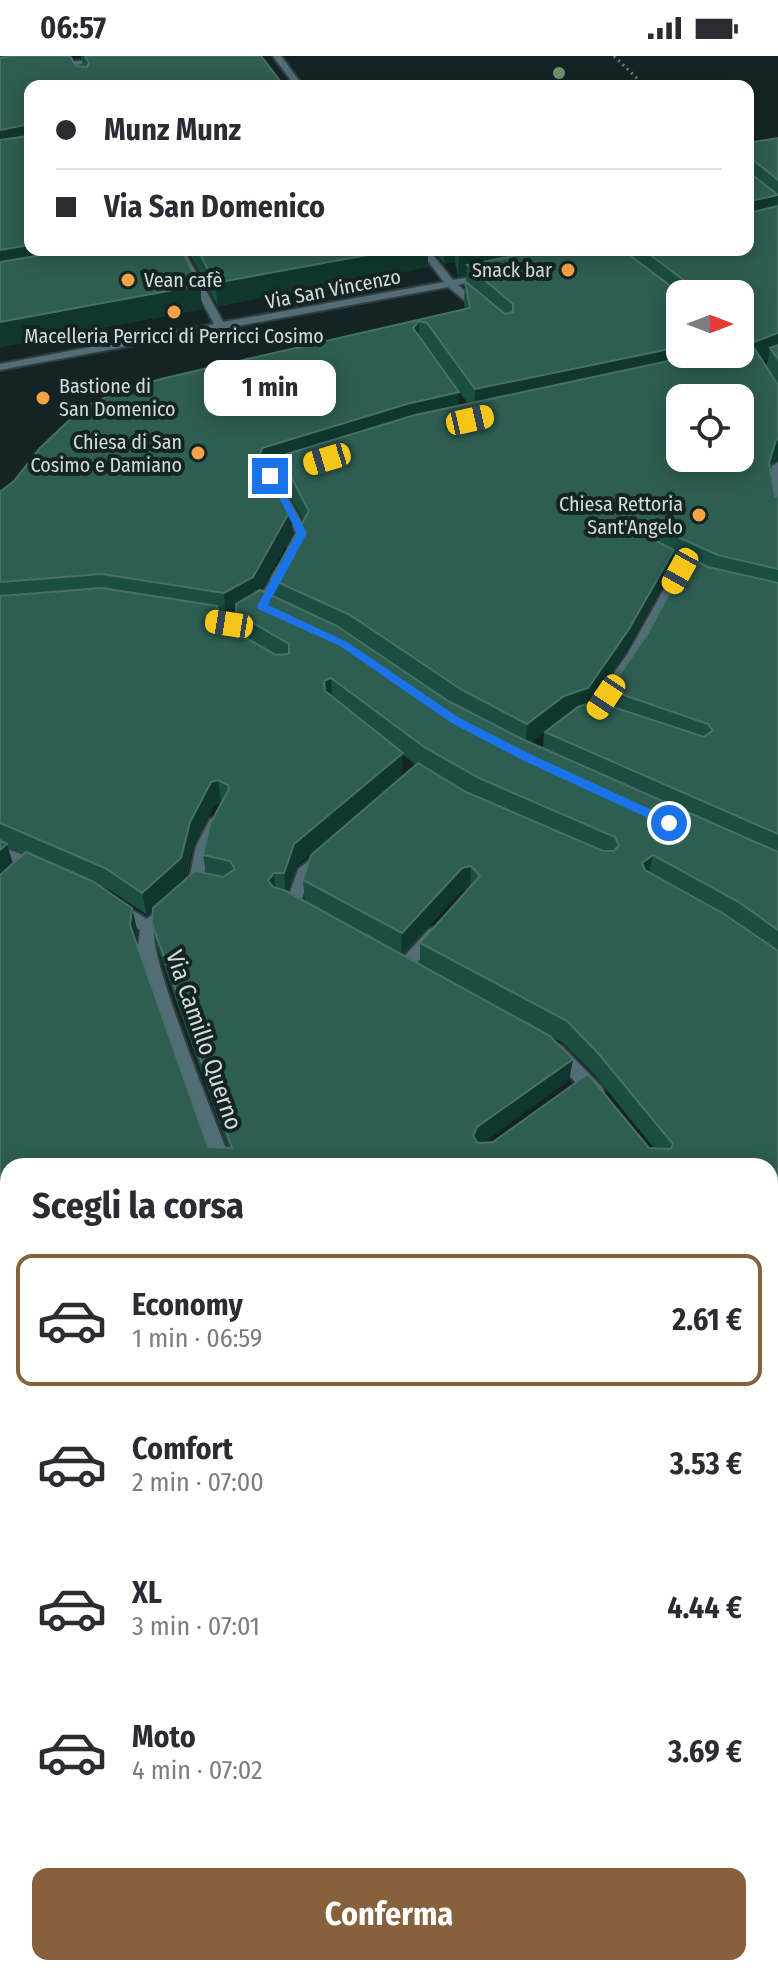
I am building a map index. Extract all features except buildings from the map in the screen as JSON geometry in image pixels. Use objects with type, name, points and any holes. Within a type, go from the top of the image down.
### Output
[{"type":"street","points":[[44,67],[71,60],[121,56]]},
{"type":"street","points":[[277,56],[295,80]]},
{"type":"street","points":[[71,60],[80,75]]},
{"type":"street","points":[[181,256],[221,328]]},
{"type":"street","points":[[429,256],[451,284],[494,322]]},
{"type":"street","name":"Via San Vincenzo","points":[[0,367],[498,275]]},
{"type":"street","points":[[214,622],[229,624],[269,610],[302,533],[270,476],[312,463]]},
{"type":"street","points":[[778,466],[772,486],[778,519]]},
{"type":"street","points":[[647,554],[708,585]]},
{"type":"street","points":[[607,722],[586,719],[634,655],[680,571]]},
{"type":"street","points":[[229,624],[229,641]]},
{"type":"street","points":[[104,897],[148,927],[195,884],[203,846],[222,811]]},
{"type":"street","points":[[294,907],[303,873],[337,844]]},
{"type":"street","points":[[0,851],[25,869],[55,875]]},
{"type":"street","points":[[195,884],[216,888]]},
{"type":"street","points":[[403,965],[447,920]]},
{"type":"street","name":"Via Camillo Querno","points":[[148,927],[146,946],[221,1158]]},
{"type":"street","points":[[542,1043],[555,1050],[580,1085],[607,1105]]},
{"type":"path","points":[[614,56],[639,80]]},
{"type":"place","name":"Snack bar","points":[[568,270]]},
{"type":"place","name":"Vean cafè","points":[[128,280]]},
{"type":"place","name":"Macelleria Perricci di Perricci Cosimo","points":[[174,312]]},
{"type":"place","name":"Bastione di San Domenico","points":[[43,398]]},
{"type":"place","name":"Chiesa di San Cosimo e Damiano","points":[[198,453]]},
{"type":"place","name":"Chiesa Rettoria Sant'Angelo","points":[[699,515]]},
{"type":"route","points":[[270,476],[302,533],[262,606],[344,644],[454,719],[526,757],[669,823]]}]
